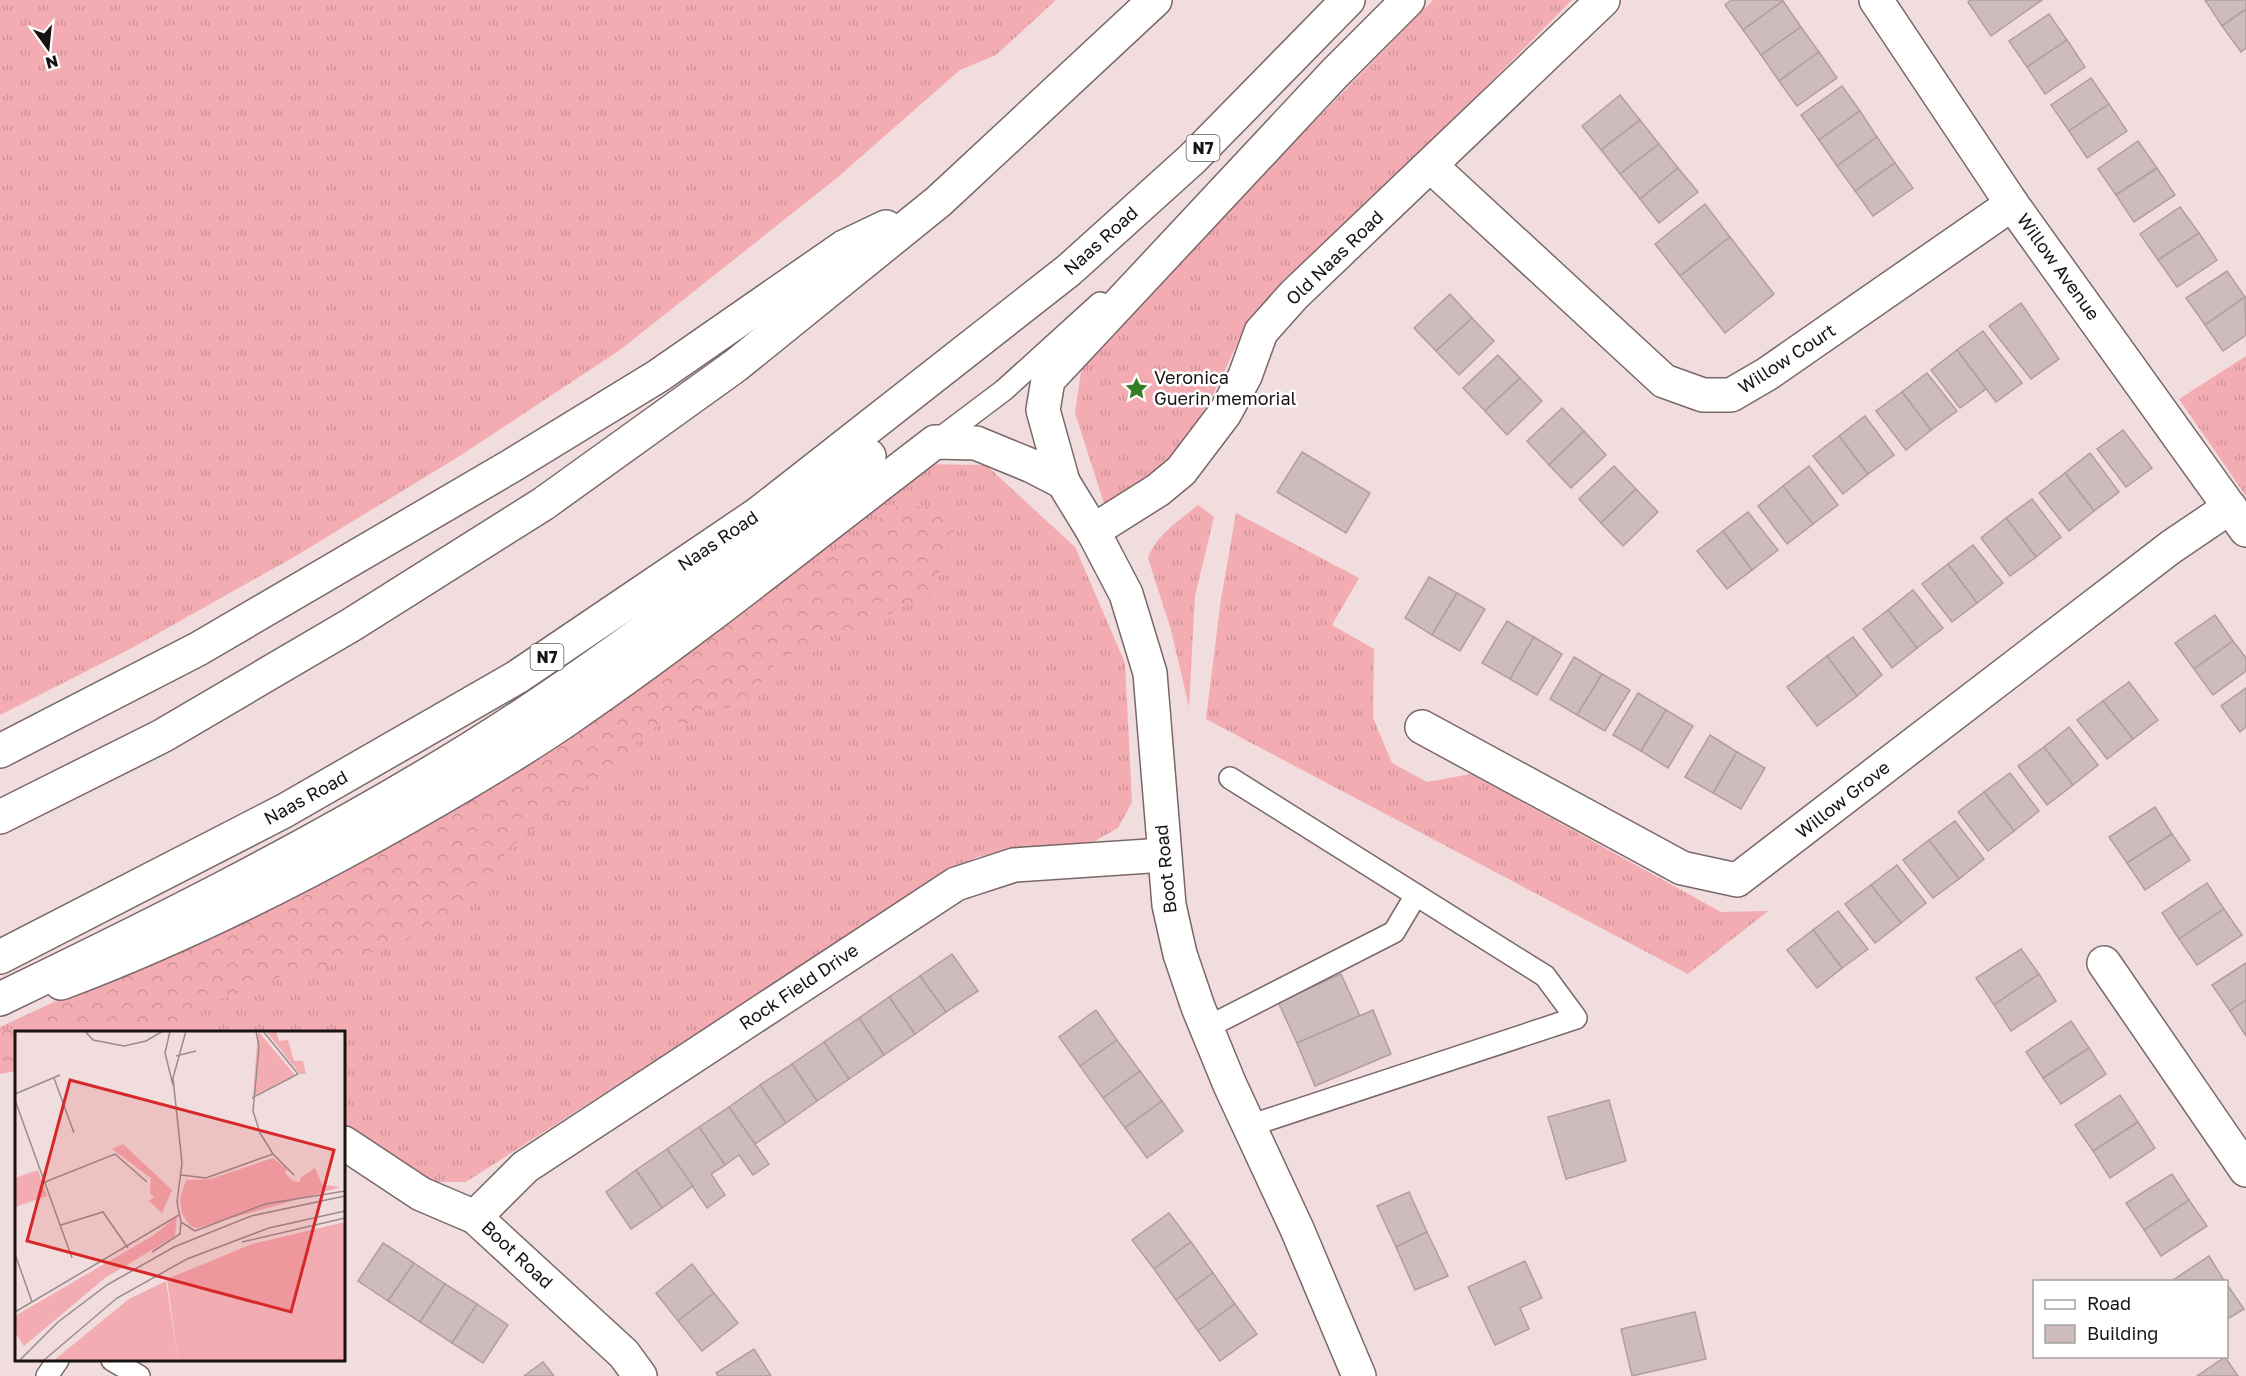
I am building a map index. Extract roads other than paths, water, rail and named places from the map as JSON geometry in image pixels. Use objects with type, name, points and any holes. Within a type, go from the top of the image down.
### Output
[{"type":"main road","points":[[0,817],[162,736],[351,625],[543,504],[735,366],[939,201],[1155,0]]},
{"type":"main road","name":"Naas Road","points":[[0,957],[284,811],[517,677],[758,514],[1049,286],[1192,159],[1348,0]]},
{"type":"main road","name":"Boot Road","points":[[1359,1376],[1297,1229],[1206,1028],[1179,954],[1169,905],[1157,778],[1156,721],[1150,673],[1126,594],[1093,531],[1063,482],[1043,410],[1048,380],[1335,74],[1408,0]]},
{"type":"main road","name":"Old Naas Road","points":[[1093,531],[1158,490],[1181,471],[1225,413],[1245,376],[1261,333],[1294,295],[1604,0]]},
{"type":"main road","name":"Willow Avenue","points":[[1876,0],[2012,204],[2238,518]]},
{"type":"main road","name":"Willow Court","points":[[1431,166],[1664,381],[1704,394],[1731,395],[1767,374],[2012,204]]},
{"type":"main road","points":[[0,751],[198,649],[511,466],[658,376],[844,247],[939,201]]},
{"type":"main road","points":[[0,999],[156,924],[323,836],[470,749],[568,685],[777,530],[917,417],[989,351],[1049,286]]},
{"type":"main road","points":[[0,1006],[145,952],[290,882],[436,802],[563,722],[638,669],[730,602],[935,442],[976,443],[1032,466],[1063,482]]},
{"type":"main road","name":"Willow Grove","points":[[1422,727],[1682,868],[1737,880],[2171,547],[2238,518]]},
{"type":"main road","name":"Rock Field Drive","points":[[475,1217],[525,1167],[956,884],[1014,865],[1164,855]]},
{"type":"main road","points":[[2104,963],[2246,1170]]},
{"type":"main road","name":"Boot Road","points":[[345,1144],[421,1194],[475,1217],[624,1353],[640,1376]]},
{"type":"lane","points":[[935,442],[1004,390],[1222,195]]},
{"type":"lane","points":[[1230,778],[1545,976],[1576,1018],[1249,1126]]},
{"type":"lane","points":[[1206,1028],[1394,932],[1416,895]]},
{"type":"lane","points":[[47,1376],[57,1361]]},
{"type":"lane","points":[[115,1361],[139,1376]]},
{"type":"place","name":"Veronica Guerin memorial","points":[[1136,388]]}]
